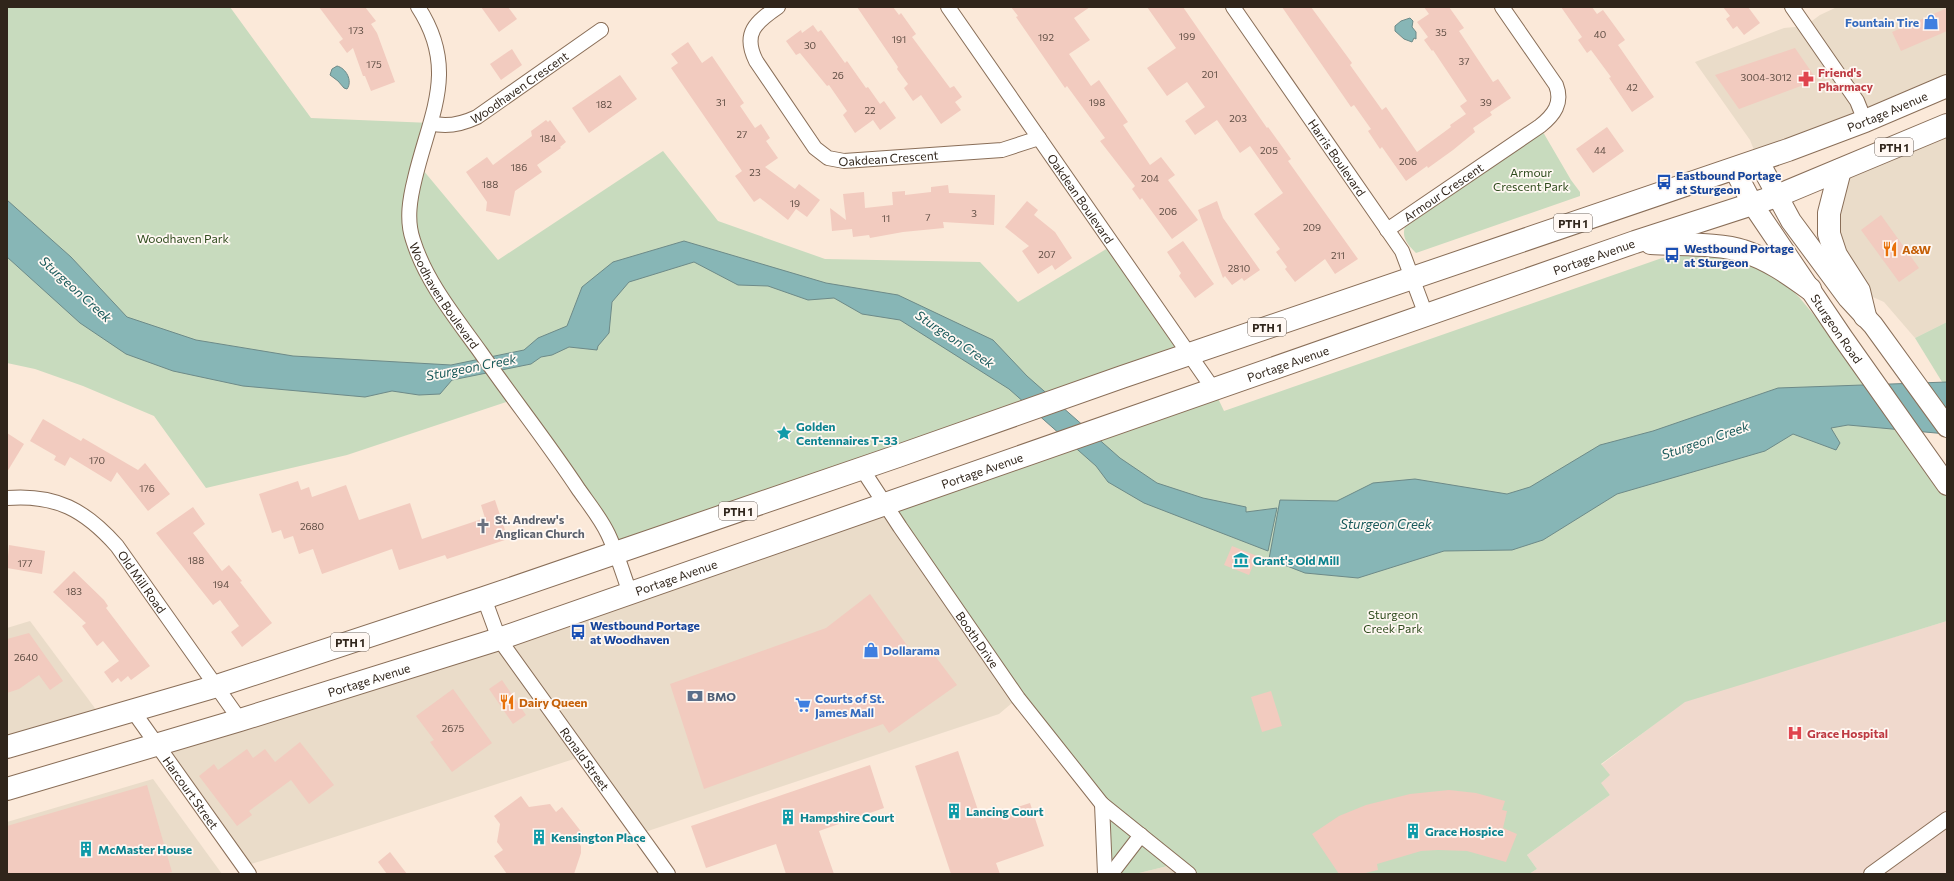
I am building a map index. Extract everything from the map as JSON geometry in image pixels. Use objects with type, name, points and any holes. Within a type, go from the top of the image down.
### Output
[{"type":"highway","name":"Portage Avenue","points":[[7,747],[217,686],[484,598],[862,469],[1122,376],[1188,355],[1734,169],[1865,121],[1947,86]]},
{"type":"highway","name":"Portage Avenue","points":[[7,788],[240,720],[499,639],[884,504],[1156,411],[1635,242],[1777,196],[1947,124]]},
{"type":"highway","points":[[1840,170],[1828,213],[1829,234],[1836,255],[1859,291],[1865,316]]},
{"type":"highway","points":[[1635,242],[1718,247],[1742,250],[1775,264],[1810,288]]},
{"type":"main road","points":[[1758,160],[1791,221],[1848,298],[1882,336],[1947,427]]},
{"type":"main road","name":"Sturgeon Road","points":[[1734,169],[1753,204],[1843,338],[1946,483]]},
{"type":"street","name":"Woodhaven Boulevard","points":[[418,7],[435,42],[440,66],[438,98],[411,194],[410,224],[412,238],[421,261],[451,311],[568,474],[608,534],[630,593]]},
{"type":"street","name":"Oakdean Crescent","points":[[778,7],[757,23],[752,31],[750,48],[756,61],[815,148],[828,158],[844,161],[1002,150],[1039,138]]},
{"type":"street","name":"Oakdean Boulevard","points":[[948,7],[1188,355],[1214,390]]},
{"type":"street","name":"Harris Boulevard","points":[[1233,7],[1402,250],[1426,315]]},
{"type":"street","name":"Armour Crescent","points":[[1387,230],[1540,126],[1556,110],[1558,100],[1556,85],[1502,7]]},
{"type":"street","points":[[1792,7],[1857,101],[1865,121]]},
{"type":"street","name":"Woodhaven Crescent","points":[[431,123],[448,126],[477,117],[601,30]]},
{"type":"street","name":"Booth Drive","points":[[862,469],[884,504],[1018,698],[1102,804],[1189,874]]},
{"type":"street","name":"Old Mill Road","points":[[7,498],[24,497],[46,499],[65,504],[86,516],[102,529],[117,546],[240,720]]},
{"type":"street","name":"Ronald Street","points":[[484,598],[499,639],[668,874]]},
{"type":"street","name":"Harcourt Street","points":[[133,711],[249,874]]},
{"type":"street","points":[[1102,804],[1105,874]]},
{"type":"street","points":[[1870,874],[1947,819]]},
{"type":"street","points":[[1111,874],[1141,835]]},
{"type":"shaded area","points":[[1837,7],[1947,7],[1947,86],[1758,160],[1750,140],[1695,62],[1784,28],[1805,26],[1820,15]]},
{"type":"shaded area","points":[[1947,125],[1947,322],[1915,338],[1884,302],[1859,291],[1836,255],[1840,170]]},
{"type":"shaded area","points":[[885,504],[1018,698],[999,714],[639,834],[583,756],[243,866],[157,745]]},
{"type":"shaded area","points":[[30,621],[103,719],[7,747],[7,628]]},
{"type":"shaded area","name":"Grace Hospital","points":[[1947,621],[1947,874],[1529,874],[1537,869],[1527,855],[1610,795],[1600,783],[1601,765],[1685,701]]},
{"type":"shaded area","name":"McMaster House","points":[[153,779],[222,874],[7,874],[7,822]]},
{"type":"shaded area","points":[[1176,864],[1189,874],[1135,874]]},
{"type":"green space","name":"Woodhaven Park","points":[[7,7],[230,7],[311,118],[431,123],[418,164],[498,260],[663,151],[718,221],[825,259],[980,262],[1018,302],[1113,245],[1188,355],[615,553],[515,399],[347,455],[206,488],[154,416],[83,386],[35,369],[7,363]]},
{"type":"green space","name":"Armour Crescent Park","points":[[1543,132],[1571,180],[1580,192],[1580,196],[1416,253],[1411,248],[1406,242],[1404,235],[1405,227]]},
{"type":"green space","name":"Sturgeon Creek Park","points":[[1690,255],[1726,256],[1777,276],[1799,297],[1828,332],[1947,485],[1947,621],[1685,702],[1601,764],[1610,775],[1601,783],[1610,795],[1527,855],[1537,869],[1529,874],[1189,874],[1176,864],[1135,874],[1105,874],[1102,804],[885,504],[1214,390],[1224,411],[1662,258]]},
{"type":"green space","points":[[1947,322],[1947,390],[1915,338]]},
{"type":"water","points":[[1410,18],[1413,21],[1412,27],[1416,32],[1416,39],[1414,38],[1412,42],[1404,39],[1395,31],[1395,26],[1401,21]]},
{"type":"water","points":[[337,66],[343,69],[348,75],[349,86],[347,89],[330,75],[332,69]]},
{"type":"water","name":"Sturgeon Creek","points":[[7,200],[71,257],[127,317],[196,340],[293,356],[451,365],[524,350],[538,338],[567,326],[582,287],[613,262],[684,241],[826,283],[898,295],[993,340],[1027,376],[1120,458],[1157,483],[1203,498],[1246,507],[1246,512],[1277,508],[1268,551],[1144,503],[1108,482],[1096,466],[1009,389],[900,320],[862,314],[834,298],[808,300],[768,286],[738,285],[694,262],[629,282],[612,302],[609,333],[598,346],[597,350],[569,347],[552,355],[541,357],[531,364],[452,380],[440,394],[419,395],[392,391],[365,397],[243,386],[173,371],[126,354],[80,323],[7,257]]},
{"type":"water","name":"Sturgeon Creek","points":[[1947,382],[1947,434],[1848,425],[1831,428],[1840,443],[1836,450],[1793,434],[1765,451],[1617,494],[1543,540],[1512,550],[1444,551],[1358,578],[1305,573],[1269,559],[1280,500],[1337,501],[1373,483],[1415,479],[1507,494],[1530,487],[1600,445],[1653,431],[1778,388]]},
{"type":"building","points":[[319,7],[365,7],[376,21],[371,24],[377,33],[395,82],[371,91],[365,76],[363,76],[353,48],[347,53],[339,42],[343,39]]},
{"type":"building","points":[[481,7],[508,7],[517,19],[499,32]]},
{"type":"building","points":[[857,7],[893,7],[899,15],[901,13],[916,34],[912,37],[950,88],[954,86],[962,97],[955,102],[961,110],[941,124],[921,95],[913,101],[904,88],[908,84],[897,69],[898,67]]},
{"type":"building","points":[[1011,7],[1090,7],[1074,18],[1090,40],[1069,54],[1091,86],[1099,80],[1128,122],[1123,125],[1150,165],[1161,157],[1175,175],[1168,180],[1198,220],[1172,239],[1142,198],[1140,200],[1132,189],[1135,186],[1100,141],[1105,138],[1067,86],[1065,88],[1016,17],[1018,16]]},
{"type":"building","points":[[1147,7],[1183,7],[1267,128],[1268,127],[1291,159],[1288,161],[1358,259],[1335,274],[1325,259],[1295,282],[1285,269],[1287,267],[1276,252],[1280,249],[1254,214],[1283,193],[1250,146],[1240,153],[1217,120],[1195,135],[1185,121],[1205,107],[1187,82],[1167,96],[1147,68],[1176,48]]},
{"type":"building","points":[[1282,7],[1311,7],[1352,63],[1350,65],[1382,110],[1386,107],[1417,152],[1466,114],[1460,106],[1467,101],[1433,50],[1432,51],[1424,40],[1428,37],[1417,22],[1429,14],[1424,7],[1449,7],[1464,28],[1459,31],[1493,82],[1498,79],[1511,98],[1490,112],[1492,115],[1473,128],[1475,132],[1453,150],[1428,168],[1427,166],[1406,181],[1382,147],[1380,149],[1368,131],[1371,129],[1354,105],[1351,107]]},
{"type":"building","points":[[1561,7],[1592,7],[1597,14],[1603,10],[1625,40],[1618,45],[1654,97],[1632,112],[1609,78],[1611,77],[1591,50],[1587,53],[1578,40],[1582,37]]},
{"type":"building","points":[[1723,7],[1748,7],[1760,23],[1744,35],[1737,26],[1733,29],[1726,19],[1730,16]]},
{"type":"building","name":"Fountain Tire","points":[[1947,8],[1947,31],[1901,51],[1892,32]]},
{"type":"building","points":[[813,25],[818,32],[821,30],[845,63],[847,61],[866,88],[868,87],[880,104],[884,101],[896,118],[880,130],[873,120],[855,133],[843,115],[847,111],[829,85],[827,86],[800,53],[796,55],[786,41],[801,30],[802,33]]},
{"type":"building","points":[[688,42],[702,63],[712,56],[744,103],[740,106],[755,128],[761,124],[770,138],[766,141],[778,158],[765,167],[795,189],[799,184],[820,200],[807,217],[796,209],[788,220],[760,198],[754,202],[735,176],[742,171],[671,68],[678,63],[671,54]]},
{"type":"building","points":[[1795,48],[1817,80],[1739,109],[1715,75]]},
{"type":"building","points":[[512,49],[522,65],[501,80],[490,64]]},
{"type":"building","points":[[620,75],[637,99],[589,133],[572,108]]},
{"type":"building","points":[[546,120],[548,122],[550,120],[566,142],[560,147],[561,148],[537,165],[542,172],[515,191],[510,216],[486,211],[487,202],[466,172],[487,157],[493,165],[532,136],[531,131]]},
{"type":"building","points":[[1607,127],[1624,151],[1593,173],[1576,149]]},
{"type":"building","points":[[948,185],[949,193],[995,195],[994,225],[943,222],[944,228],[903,232],[870,238],[869,235],[853,237],[852,229],[832,231],[830,208],[846,220],[843,194],[864,192],[865,208],[893,205],[892,192],[905,191],[905,195],[931,192],[931,187]]},
{"type":"building","points":[[1027,201],[1038,210],[1034,215],[1055,232],[1072,258],[1055,270],[1052,265],[1038,274],[1022,251],[1029,246],[1005,227]]},
{"type":"building","points":[[1217,201],[1223,218],[1260,270],[1244,281],[1242,278],[1232,285],[1225,276],[1223,278],[1198,210]]},
{"type":"building","name":"A&W","points":[[1881,215],[1919,268],[1899,282],[1861,230]]},
{"type":"building","points":[[1183,241],[1214,284],[1195,298],[1179,276],[1181,273],[1167,252]]},
{"type":"building","points":[[43,419],[81,441],[83,438],[138,470],[145,463],[170,494],[148,511],[117,472],[111,482],[70,457],[65,466],[54,460],[56,456],[30,441]]},
{"type":"building","points":[[7,433],[24,444],[7,472]]},
{"type":"building","points":[[298,481],[301,490],[309,487],[312,497],[346,485],[359,520],[410,503],[422,539],[485,518],[481,505],[495,500],[508,539],[447,559],[445,555],[399,570],[392,549],[322,574],[313,549],[299,554],[293,536],[284,539],[281,530],[272,533],[259,494]]},
{"type":"building","points":[[193,507],[205,524],[193,533],[222,571],[229,565],[242,581],[240,582],[272,623],[242,647],[231,632],[239,626],[220,600],[213,605],[156,533]]},
{"type":"building","points":[[9,545],[45,551],[42,574],[7,568]]},
{"type":"building","name":"Grant's Old Mill","points":[[1232,546],[1257,556],[1249,575],[1224,565]]},
{"type":"building","points":[[74,571],[104,600],[108,606],[106,608],[150,666],[131,680],[128,676],[121,682],[118,678],[112,683],[104,672],[119,661],[103,641],[97,646],[82,626],[86,623],[53,592]]},
{"type":"building","name":"Courts of St. James Mall","points":[[870,594],[914,655],[929,648],[957,685],[889,733],[883,724],[704,789],[670,684],[826,628]]},
{"type":"building","points":[[29,633],[63,681],[50,690],[39,675],[19,689],[7,693],[7,639]]},
{"type":"building","name":"Dairy Queen","points":[[502,680],[526,715],[513,724],[489,689]]},
{"type":"building","points":[[453,689],[492,743],[452,772],[430,742],[434,740],[416,716]]},
{"type":"building","points":[[1271,691],[1282,726],[1262,732],[1251,697]]},
{"type":"building","points":[[300,742],[334,785],[309,804],[291,780],[249,811],[252,815],[237,826],[199,776],[214,764],[218,770],[247,749],[253,758],[265,749],[275,762]]},
{"type":"building","name":"Lancing Court","points":[[958,751],[981,819],[1030,803],[1044,846],[996,863],[1000,874],[951,874],[915,766]]},
{"type":"building","name":"Hampshire Court","points":[[870,765],[884,808],[819,831],[834,874],[786,874],[776,844],[706,868],[691,826]]},
{"type":"building","name":"McMaster House","points":[[147,785],[172,872],[164,874],[7,874],[7,826]]},
{"type":"building","name":"Grace Hospice","points":[[1449,790],[1476,793],[1505,801],[1502,810],[1507,811],[1503,828],[1517,834],[1506,862],[1467,851],[1421,851],[1377,864],[1378,870],[1361,874],[1339,874],[1312,834],[1339,816],[1366,805],[1410,794]]},
{"type":"building","name":"Kensington Place","points":[[521,796],[529,807],[550,804],[556,812],[562,807],[583,834],[576,840],[581,846],[581,853],[574,874],[507,874],[494,856],[503,850],[497,842],[500,824],[494,816]]},
{"type":"building","points":[[390,852],[407,874],[387,874],[378,862]]},
{"type":"place","name":"Fountain Tire","points":[[1931,22]]},
{"type":"place","name":"Friend's Pharmacy","points":[[1806,79]]},
{"type":"place","name":"Eastbound Portage at Sturgeon","points":[[1664,182]]},
{"type":"place","name":"A&W","points":[[1890,249]]},
{"type":"place","name":"Westbound Portage at Sturgeon","points":[[1672,255]]},
{"type":"place","name":"Golden Centennaires T-33","points":[[784,433]]},
{"type":"place","name":"St. Andrew's Anglican Church","points":[[483,526]]},
{"type":"place","name":"Grant's Old Mill","points":[[1241,560]]},
{"type":"place","name":"Westbound Portage at Woodhaven","points":[[578,632]]},
{"type":"place","name":"Dollarama","points":[[871,650]]},
{"type":"place","name":"BMO","points":[[695,696]]},
{"type":"place","name":"Dairy Queen","points":[[507,702]]},
{"type":"place","name":"Courts of St. James Mall","points":[[803,705]]},
{"type":"place","name":"Grace Hospital","points":[[1795,733]]},
{"type":"place","name":"Lancing Court","points":[[954,811]]},
{"type":"place","name":"Hampshire Court","points":[[788,817]]},
{"type":"place","name":"Grace Hospice","points":[[1413,831]]},
{"type":"place","name":"Kensington Place","points":[[539,837]]},
{"type":"place","name":"McMaster House","points":[[86,849]]}]
